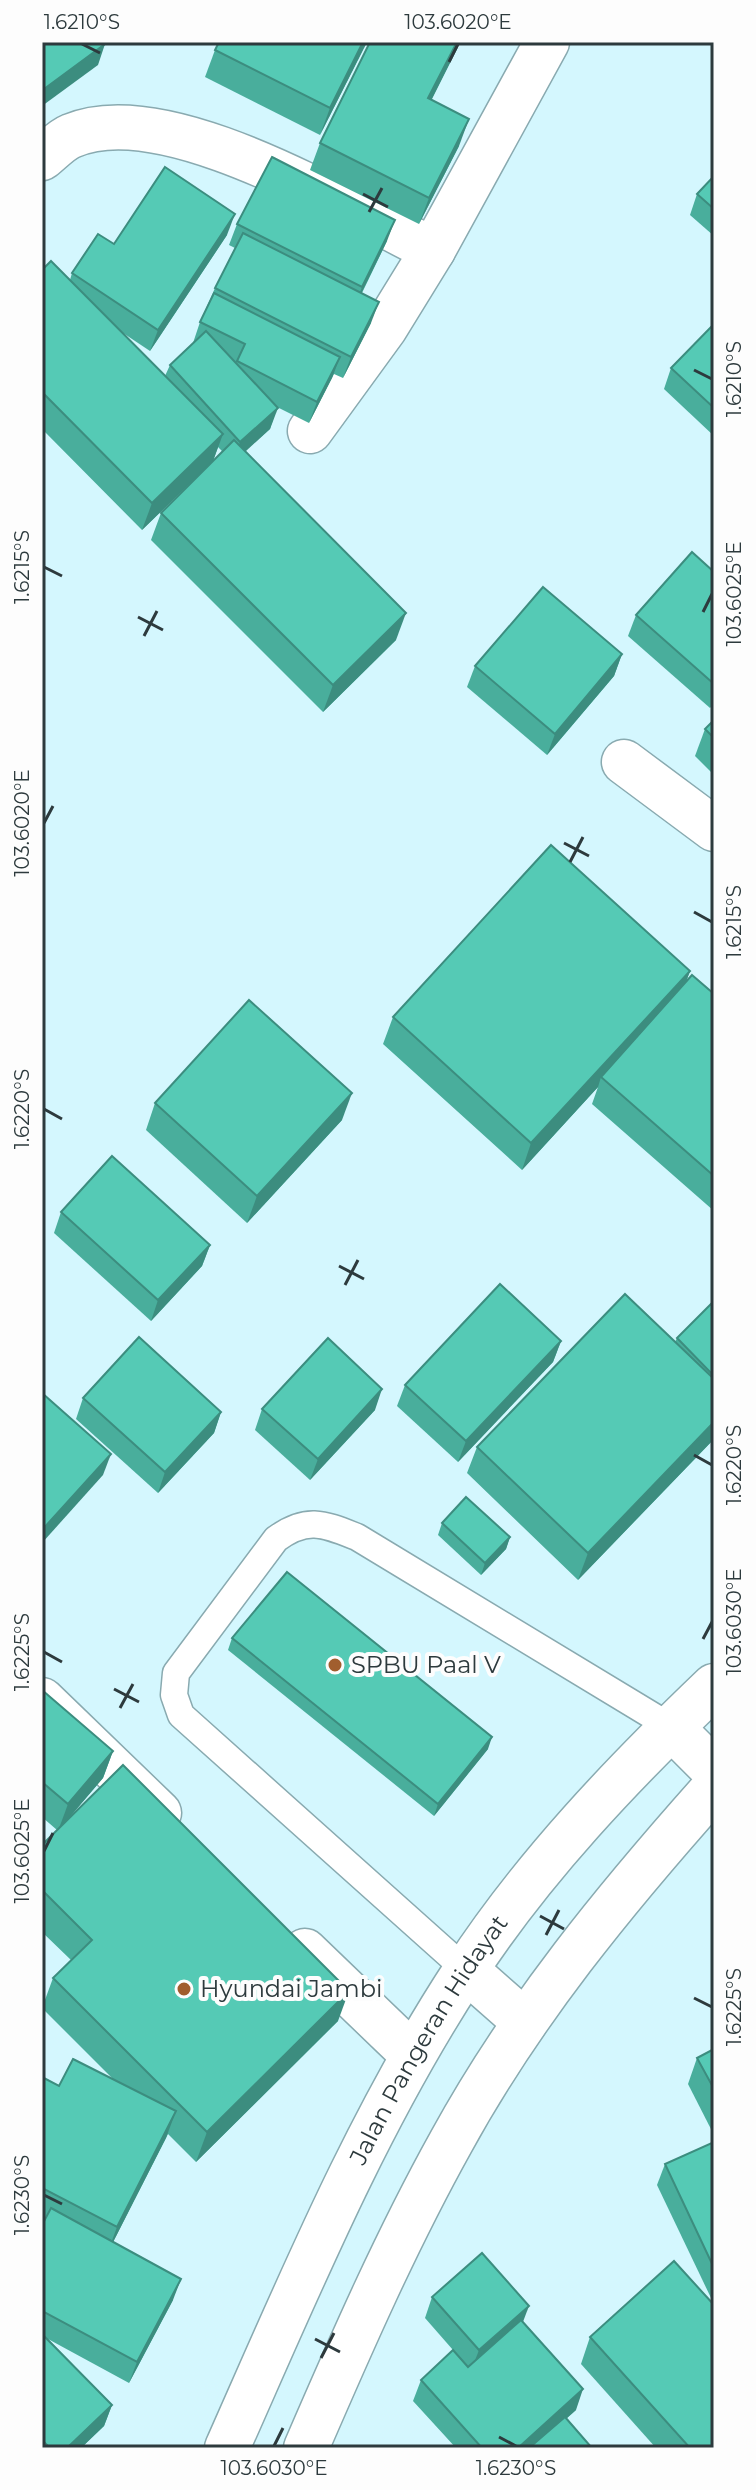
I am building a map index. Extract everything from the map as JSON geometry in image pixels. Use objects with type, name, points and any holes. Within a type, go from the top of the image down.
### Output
[{"type":"main road","points":[[310,431],[385,328],[433,250],[547,42]]},
{"type":"main road","points":[[42,158],[71,136],[115,128],[156,131],[243,155],[433,250]]},
{"type":"main road","points":[[624,762],[714,829]]},
{"type":"main road","name":"Jalan Pangeran Hidayat","points":[[227,2448],[315,2249],[413,2055],[466,1970],[562,1844],[671,1727],[714,1686]]},
{"type":"main road","points":[[42,1700],[193,1845]]},
{"type":"main road","points":[[671,1727],[714,1770]]},
{"type":"main road","points":[[306,2448],[384,2268],[452,2139],[525,2022],[619,1895],[714,1788]]},
{"type":"main road","points":[[274,1922],[413,2055]]},
{"type":"main road","points":[[466,1970],[525,2022]]},
{"type":"lane","points":[[466,1970],[181,1715],[174,1695],[176,1673],[276,1539],[293,1526],[323,1524],[357,1537],[671,1727]]},
{"type":"building","points":[[42,42],[104,42],[105,44],[44,89]]},
{"type":"building","points":[[219,42],[363,42],[330,108],[215,50]]},
{"type":"building","points":[[370,42],[457,42],[428,98],[469,119],[429,198],[320,143]]},
{"type":"building","points":[[272,157],[395,220],[362,287],[237,224]]},
{"type":"building","points":[[165,167],[235,214],[158,330],[72,273],[98,234],[114,244]]},
{"type":"building","points":[[714,176],[714,209],[697,194]]},
{"type":"building","points":[[243,233],[379,302],[351,357],[215,288]]},
{"type":"building","points":[[51,261],[223,434],[152,503],[42,392],[42,270]]},
{"type":"building","points":[[214,293],[340,357],[317,402],[237,361],[245,344],[200,322]]},
{"type":"building","points":[[714,324],[714,408],[671,368]]},
{"type":"building","points":[[206,331],[278,408],[240,442],[170,365]]},
{"type":"building","points":[[234,440],[406,613],[333,685],[161,513]]},
{"type":"building","points":[[692,552],[714,572],[714,684],[636,615]]},
{"type":"building","points":[[543,587],[622,654],[555,734],[475,666]]},
{"type":"building","points":[[714,720],[714,738],[705,729]]},
{"type":"building","points":[[551,845],[690,971],[531,1143],[393,1017]]},
{"type":"building","points":[[692,975],[714,994],[714,1176],[601,1077]]},
{"type":"building","points":[[249,1000],[352,1093],[257,1196],[155,1103]]},
{"type":"building","points":[[112,1156],[210,1245],[158,1300],[61,1212]]},
{"type":"building","points":[[500,1284],[561,1341],[466,1441],[405,1385]]},
{"type":"building","points":[[625,1294],[714,1379],[714,1422],[588,1553],[477,1447]]},
{"type":"building","points":[[714,1301],[714,1376],[677,1338]]},
{"type":"building","points":[[139,1337],[221,1412],[165,1472],[83,1398]]},
{"type":"building","points":[[328,1338],[382,1389],[318,1459],[262,1409]]},
{"type":"building","points":[[42,1393],[111,1454],[42,1530]]},
{"type":"building","points":[[466,1497],[510,1537],[485,1563],[442,1523]]},
{"type":"building","points":[[287,1572],[492,1737],[438,1804],[232,1638]]},
{"type":"building","points":[[42,1690],[113,1751],[68,1804],[42,1782]]},
{"type":"building","name":"Hyundai Jambi","points":[[123,1765],[349,1991],[207,2132],[53,1978],[92,1940],[42,1890],[42,1845]]},
{"type":"building","points":[[714,2049],[714,2089],[697,2058]]},
{"type":"building","points":[[73,2059],[176,2111],[117,2227],[42,2188],[42,2077],[59,2086]]},
{"type":"building","points":[[714,2142],[714,2268],[665,2164]]},
{"type":"building","points":[[51,2208],[181,2279],[137,2362],[42,2311],[42,2225]]},
{"type":"building","points":[[482,2253],[529,2306],[479,2350],[432,2297]]},
{"type":"building","points":[[674,2261],[714,2305],[714,2448],[690,2448],[590,2337]]},
{"type":"building","points":[[521,2320],[583,2389],[518,2448],[482,2448],[421,2380],[453,2350],[468,2367]]},
{"type":"building","points":[[42,2334],[112,2405],[67,2448],[50,2448],[42,2440]]},
{"type":"building","points":[[565,2417],[592,2448],[529,2448]]},
{"type":"place","name":"SPBU Paal V","points":[[335,1665]]},
{"type":"place","name":"Hyundai Jambi","points":[[184,1989]]}]
